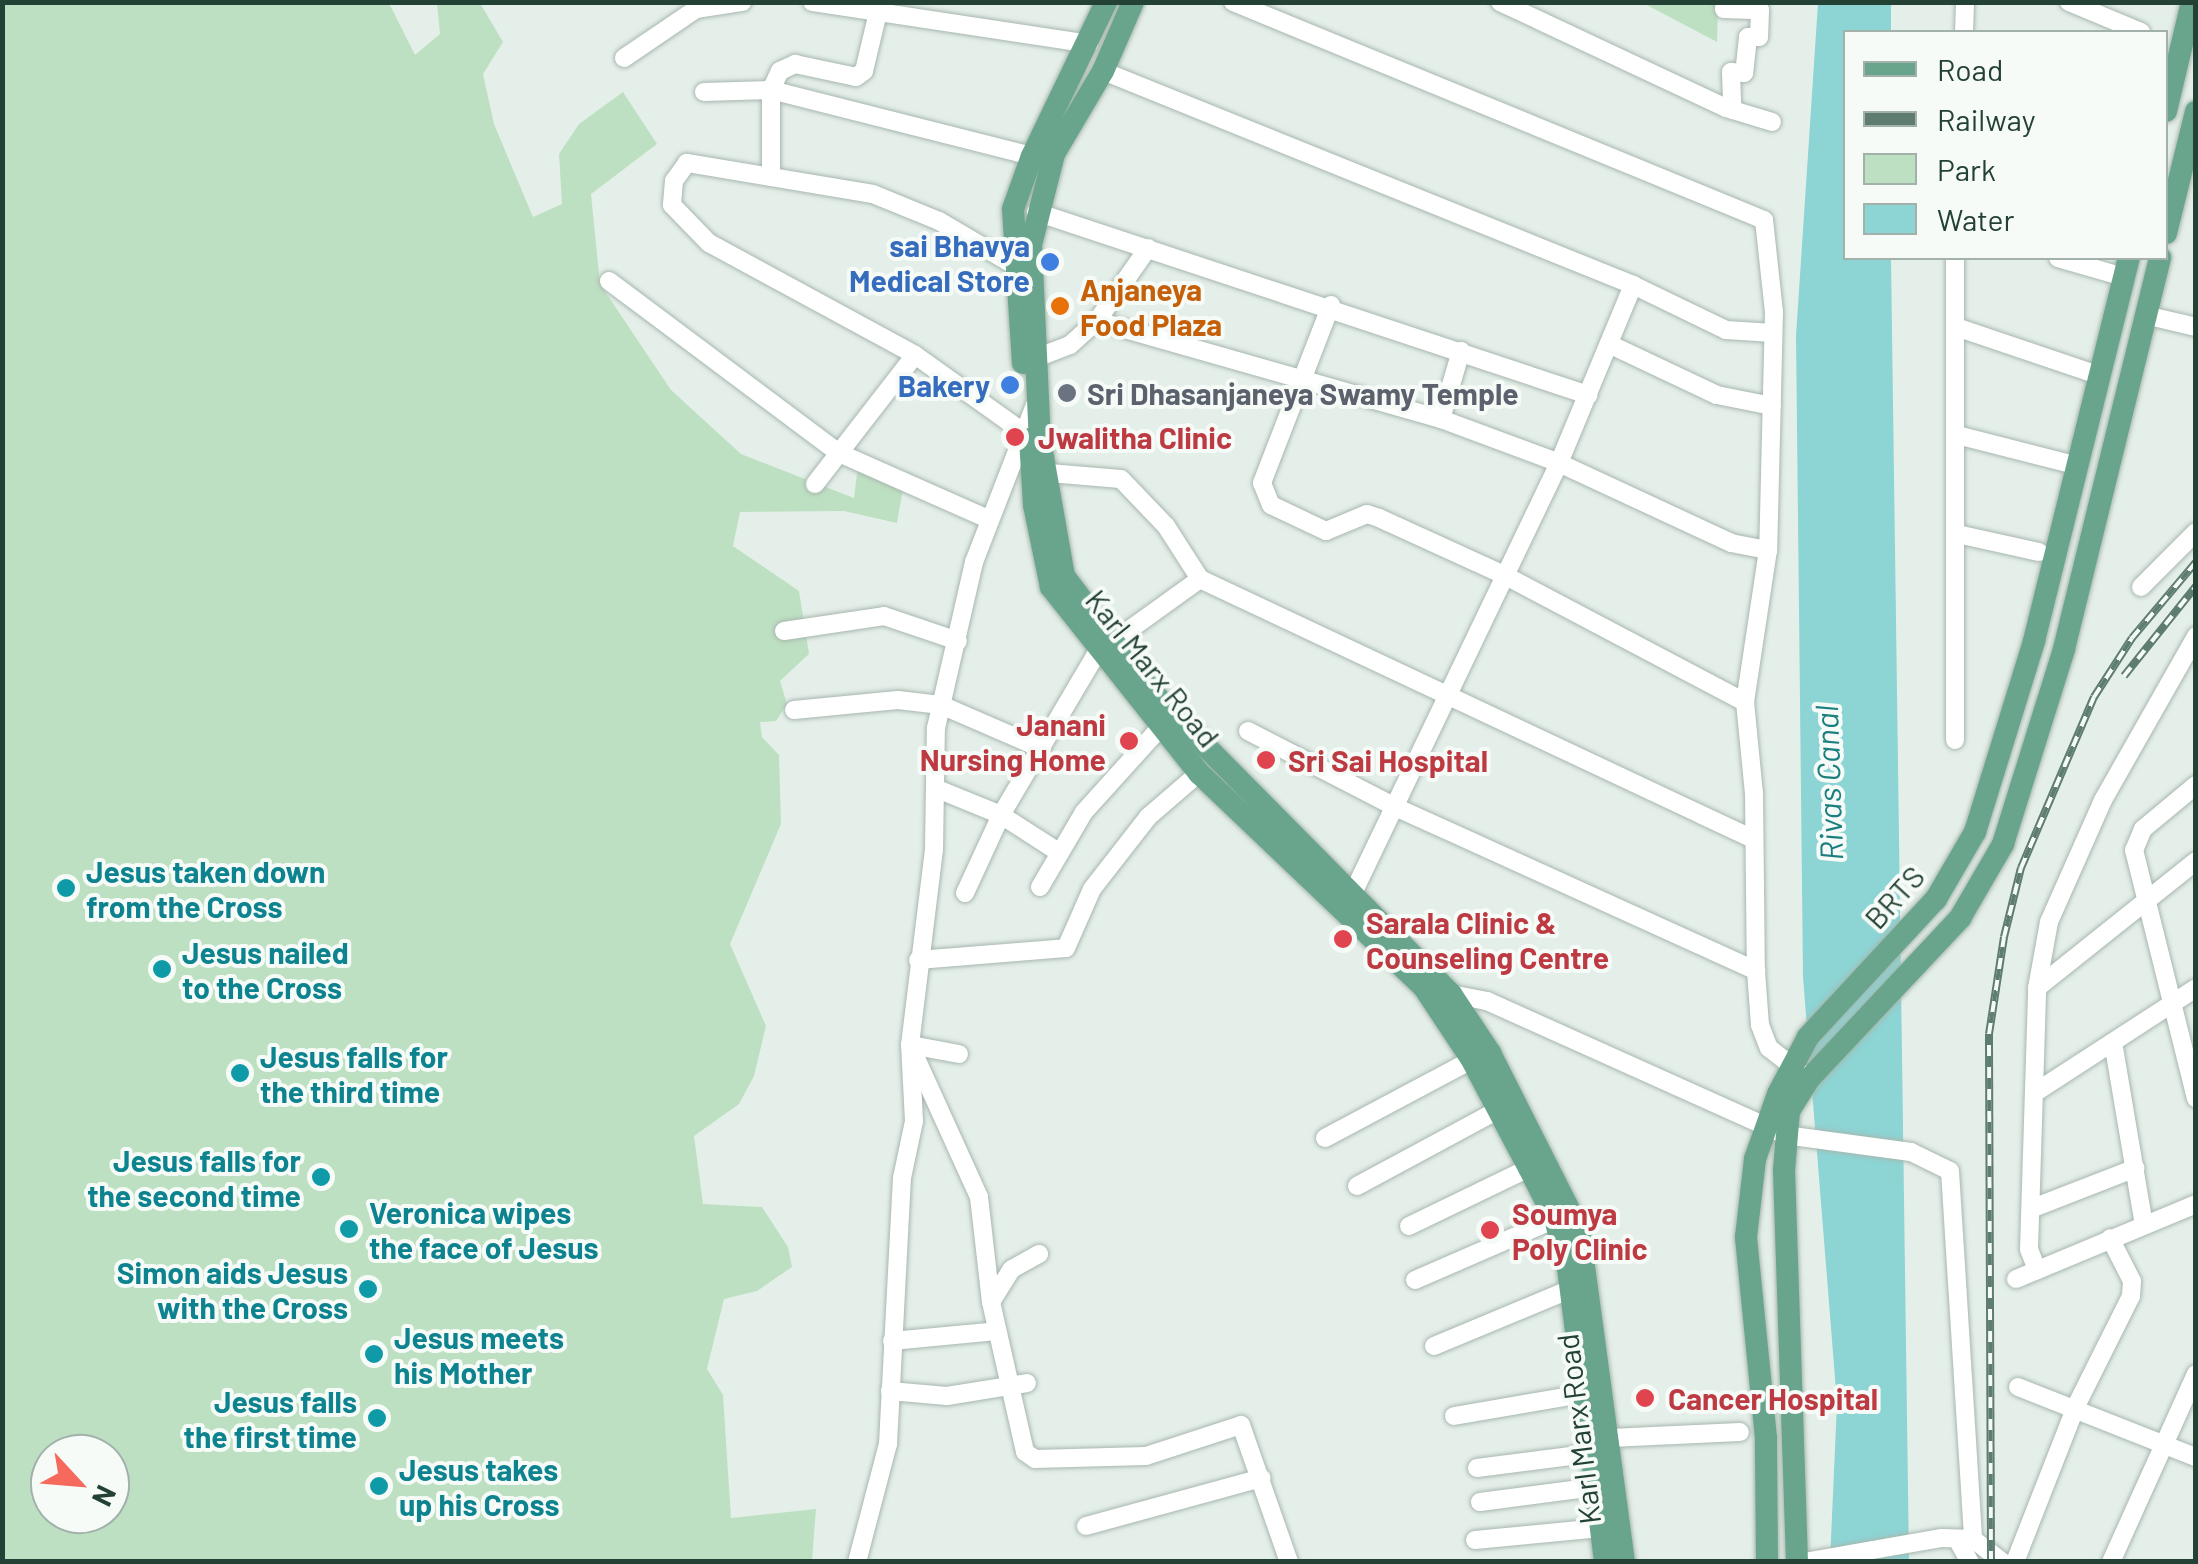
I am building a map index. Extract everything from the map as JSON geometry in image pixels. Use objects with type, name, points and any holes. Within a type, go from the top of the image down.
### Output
[{"type":"main road","name":"Karl Marx Road","points":[[1106,2],[1032,156],[1013,209],[1012,264],[1029,414],[1034,505],[1051,587],[1104,647],[1354,891],[1452,994],[1579,1229],[1602,1446],[1624,1562]]},
{"type":"main road","name":"Karl Marx Road","points":[[1133,2],[1103,71],[1054,154],[1036,212],[1036,358],[1029,414],[1049,473],[1064,576],[1104,647],[1160,728],[1199,774],[1423,986],[1472,1060],[1555,1219],[1571,1289],[1587,1393],[1602,1446],[1596,1487],[1605,1562]]},
{"type":"main road","points":[[2168,92],[2173,46],[2192,2]]},
{"type":"main road","points":[[2168,226],[2196,112]]},
{"type":"main road","name":"BRTS","points":[[1800,1073],[1928,954],[1987,877],[2038,740],[2160,260]]},
{"type":"main road","name":"BRTS","points":[[1800,1562],[1785,1134],[1789,1111],[1808,1038],[1926,909],[1960,864],[1988,799],[2079,466],[2127,267]]},
{"type":"main road","name":"BRTS","points":[[1767,1562],[1765,1423],[1746,1222],[1785,1134]]},
{"type":"street","points":[[624,58],[696,9],[742,2]]},
{"type":"street","points":[[812,2],[879,8],[1088,44]]},
{"type":"street","points":[[1233,2],[1759,215],[1771,246],[1774,333],[1768,550],[1745,702],[1756,971],[1760,1025],[1769,1048],[1800,1073]]},
{"type":"street","points":[[1500,2],[1732,110],[1772,122]]},
{"type":"street","points":[[1725,2],[1724,9],[1760,10],[1759,37],[1748,37],[1744,73],[1731,72],[1732,110]]},
{"type":"street","points":[[1964,30],[1965,2]]},
{"type":"street","points":[[2069,2],[2136,30]]},
{"type":"street","points":[[771,177],[771,90],[786,65],[856,77],[864,72],[879,8]]},
{"type":"street","points":[[1103,71],[1633,285],[1726,330],[1774,333]]},
{"type":"street","points":[[704,92],[771,90],[1032,156]]},
{"type":"street","points":[[857,1562],[888,1444],[902,1178],[914,1121],[910,1046],[941,706],[990,520],[1029,414],[732,258],[684,225],[672,205],[674,181],[687,163],[873,194],[939,221],[1012,264]]},
{"type":"street","points":[[1036,212],[1330,304],[1588,395]]},
{"type":"street","points":[[1036,358],[1070,344],[1096,321],[1148,248]]},
{"type":"street","points":[[1954,740],[1955,260]]},
{"type":"street","points":[[2073,260],[2127,267]]},
{"type":"street","points":[[610,282],[839,454],[990,520]]},
{"type":"street","points":[[1354,891],[1445,692],[1558,463],[1611,345],[1633,285]]},
{"type":"street","points":[[1330,304],[1262,482],[1271,505],[1326,531],[1368,514],[1502,574],[1745,702]]},
{"type":"street","points":[[2146,315],[2196,326]]},
{"type":"street","points":[[1096,321],[1300,383],[1441,418],[1558,463],[1731,543],[1768,550]]},
{"type":"street","points":[[1956,327],[2101,376]]},
{"type":"street","points":[[1611,345],[1717,395],[1772,406]]},
{"type":"street","points":[[1441,418],[1462,351]]},
{"type":"street","points":[[815,484],[915,355]]},
{"type":"street","points":[[1957,435],[2079,466]]},
{"type":"street","points":[[1049,473],[1121,478],[1166,526],[1200,579],[1753,839]]},
{"type":"street","points":[[2141,587],[2196,532]]},
{"type":"street","points":[[1957,534],[2039,552]]},
{"type":"street","points":[[965,893],[1000,815],[1104,647],[1200,579]]},
{"type":"street","points":[[784,631],[884,616],[958,641]]},
{"type":"street","points":[[2037,1270],[2029,1249],[2039,1090],[2037,988],[2049,922],[2103,800],[2194,642]]},
{"type":"street","points":[[794,710],[898,700],[941,706],[1042,750]]},
{"type":"street","points":[[1040,888],[1084,812],[1160,728]]},
{"type":"street","points":[[1248,731],[1393,806],[1756,971]]},
{"type":"street","points":[[918,960],[1066,948],[1092,888],[1148,817],[1199,774]]},
{"type":"street","points":[[2196,786],[2137,840],[2147,900],[2196,1098]]},
{"type":"street","points":[[935,788],[1000,815],[1060,853]]},
{"type":"street","points":[[2037,988],[2196,861]]},
{"type":"street","points":[[2039,1090],[2196,988]]},
{"type":"street","points":[[1452,994],[1487,1001],[1785,1134],[1911,1152],[1938,1161],[1954,1186],[1958,1539],[1970,1562]]},
{"type":"street","points":[[2113,1042],[2144,1224]]},
{"type":"street","points":[[910,1046],[959,1054]]},
{"type":"street","points":[[910,1046],[979,1197],[991,1302],[1024,1452],[1035,1459],[1146,1456],[1236,1424],[1246,1431],[1290,1562]]},
{"type":"street","points":[[1325,1138],[1472,1060]]},
{"type":"street","points":[[1357,1186],[1498,1110]]},
{"type":"street","points":[[1409,1226],[1529,1168]]},
{"type":"street","points":[[2032,1208],[2136,1168]]},
{"type":"street","points":[[2016,1279],[2196,1204]]},
{"type":"street","points":[[1416,1280],[1555,1219]]},
{"type":"street","points":[[2015,1562],[2076,1406],[2131,1296],[2132,1281],[2110,1238]]},
{"type":"street","points":[[991,1302],[1012,1269],[1039,1254]]},
{"type":"street","points":[[1434,1346],[1571,1289]]},
{"type":"street","points":[[892,1341],[997,1331]]},
{"type":"street","points":[[2111,1562],[2196,1374]]},
{"type":"street","points":[[890,1391],[947,1396],[1027,1383]]},
{"type":"street","points":[[2018,1387],[2076,1406],[2196,1457]]},
{"type":"street","points":[[1454,1416],[1587,1393]]},
{"type":"street","points":[[1477,1468],[1602,1446],[1740,1432]]},
{"type":"street","points":[[1086,1526],[1262,1478]]},
{"type":"street","points":[[1480,1502],[1596,1487]]},
{"type":"street","points":[[1475,1540],[1600,1528]]},
{"type":"street","points":[[1800,1562],[1958,1539],[2002,1562]]},
{"type":"green space","points":[[3,3],[389,3],[415,55],[440,34],[437,3],[480,3],[503,42],[483,74],[494,124],[533,217],[562,204],[559,154],[579,124],[623,92],[657,144],[591,194],[600,284],[671,390],[741,454],[854,498],[858,466],[904,483],[897,523],[844,511],[740,512],[733,546],[799,591],[809,654],[780,681],[787,704],[776,721],[760,722],[762,737],[779,755],[781,824],[730,944],[766,1026],[754,1076],[739,1104],[694,1136],[703,1204],[762,1207],[788,1247],[792,1267],[757,1291],[724,1299],[707,1369],[723,1395],[731,1518],[816,1509],[812,1561],[3,1562]]},
{"type":"green space","points":[[1643,3],[1718,3],[1717,42]]},
{"type":"water","name":"Rivas Canal","points":[[1818,3],[1891,3],[1891,30],[1843,30],[1843,260],[1891,260],[1909,1561],[1830,1561],[1837,1403],[1803,977],[1796,336]]},
{"type":"railway","points":[[1991,1562],[1989,1034],[2004,937],[2021,868],[2094,697],[2132,638],[2196,562]]},
{"type":"railway","points":[[2124,676],[2196,586]]},
{"type":"place","name":"sai Bhavya Medical Store","points":[[1050,262]]},
{"type":"place","name":"Anjaneya Food Plaza","points":[[1060,306]]},
{"type":"place","name":"Bakery","points":[[1010,385]]},
{"type":"place","name":"Sri Dhasanjaneya Swamy Temple","points":[[1067,393]]},
{"type":"place","name":"Jwalitha Clinic","points":[[1015,437]]},
{"type":"place","name":"Janani Nursing Home","points":[[1129,741]]},
{"type":"place","name":"Sri Sai Hospital","points":[[1266,760]]},
{"type":"place","name":"Jesus taken down from the Cross","points":[[66,888]]},
{"type":"place","name":"Sarala Clinic & Counseling Centre","points":[[1343,939]]},
{"type":"place","name":"Jesus nailed to the Cross","points":[[162,969]]},
{"type":"place","name":"Jesus falls for the third time","points":[[240,1073]]},
{"type":"place","name":"Jesus falls for the second time","points":[[321,1177]]},
{"type":"place","name":"Veronica wipes the face of Jesus","points":[[349,1229]]},
{"type":"place","name":"Soumya Poly Clinic","points":[[1490,1230]]},
{"type":"place","name":"Simon aids Jesus with the Cross","points":[[368,1289]]},
{"type":"place","name":"Jesus meets his Mother","points":[[374,1354]]},
{"type":"place","name":"Cancer Hospital","points":[[1645,1398]]},
{"type":"place","name":"Jesus falls the first time","points":[[377,1418]]},
{"type":"place","name":"Jesus takes up his Cross","points":[[379,1486]]}]
